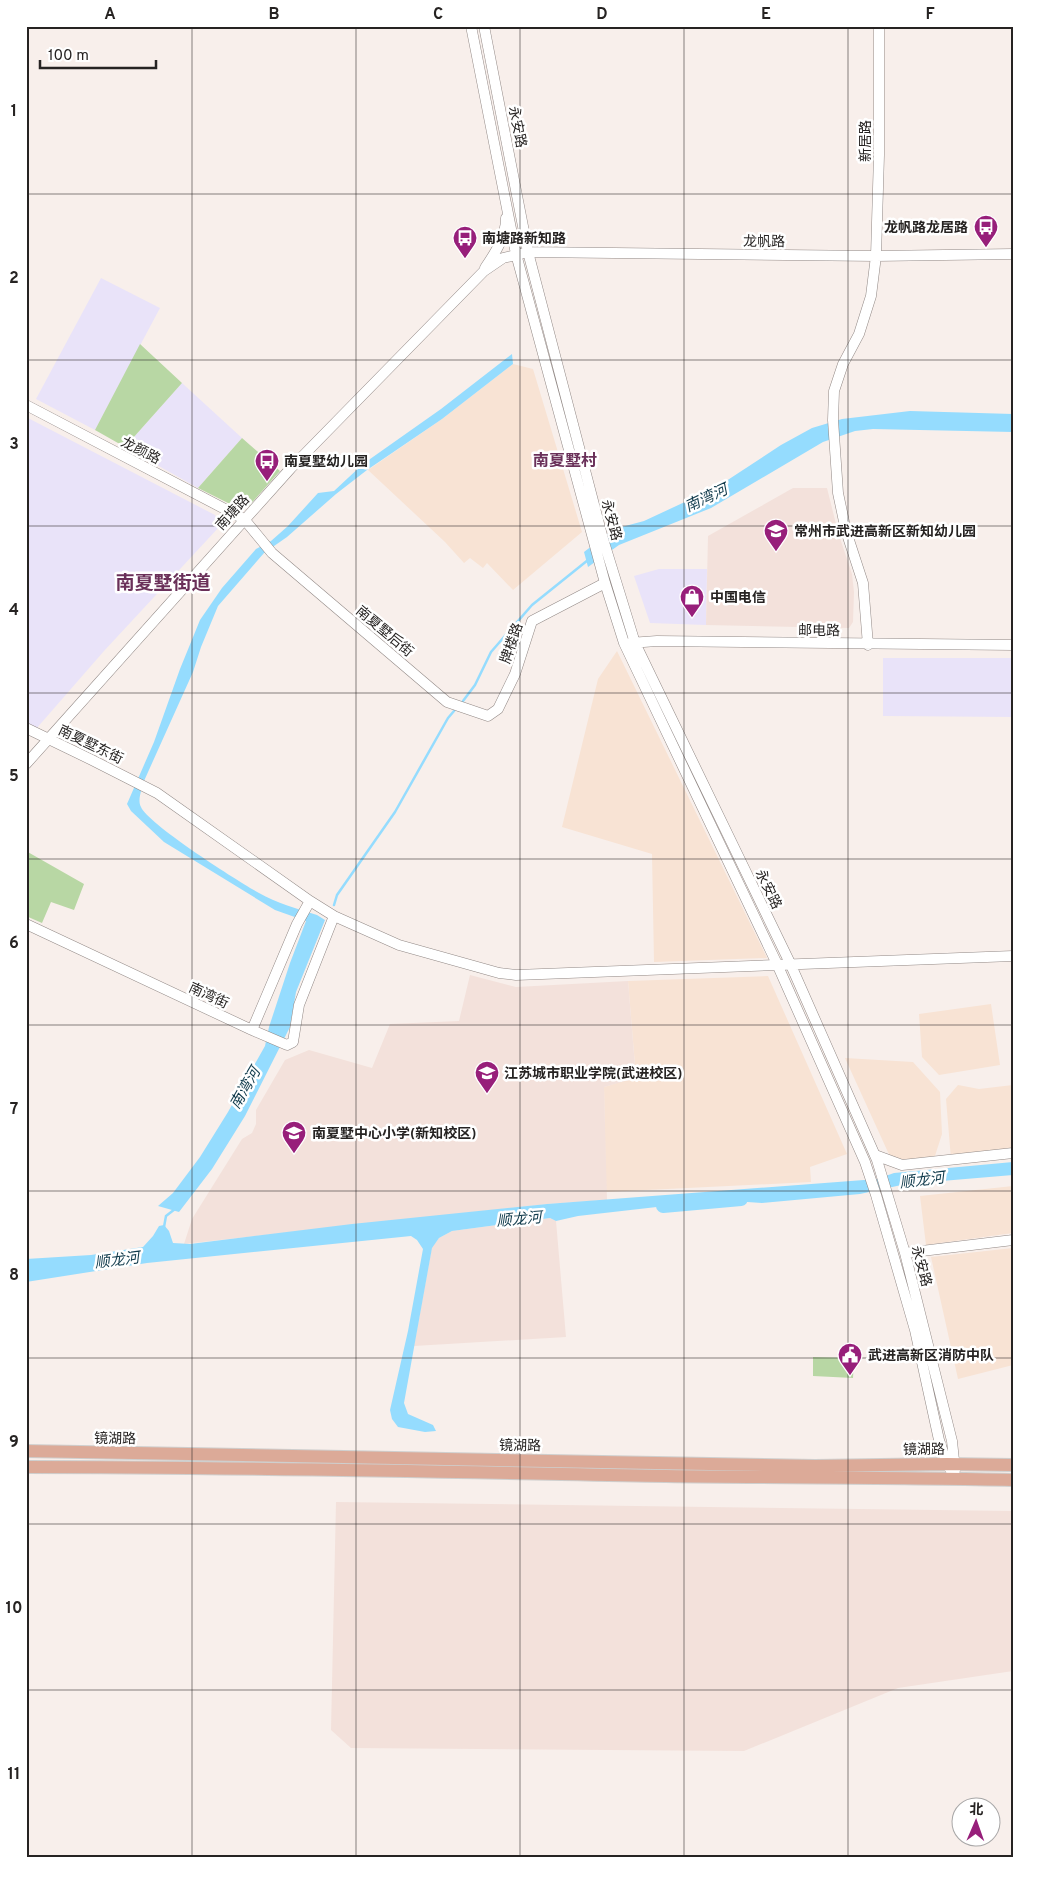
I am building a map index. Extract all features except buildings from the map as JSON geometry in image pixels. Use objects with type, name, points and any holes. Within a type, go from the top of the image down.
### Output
[{"type":"main road","name":"镜湖路","points":[[26,1451],[805,1466],[1013,1465]]},
{"type":"main road","name":"镜湖路","points":[[26,1467],[143,1467],[1013,1480]]},
{"type":"street","name":"永安路","points":[[471,26],[516,254],[606,567],[635,643],[790,963],[876,1158],[905,1253],[952,1441],[951,1464]]},
{"type":"street","name":"永安路","points":[[484,26],[528,252],[599,542]]},
{"type":"street","name":"新居路","points":[[868,645],[863,583],[846,531],[838,493],[833,420],[834,391],[843,364],[859,334],[868,310],[876,256],[879,155],[879,26]]},
{"type":"street","points":[[484,271],[498,249],[506,226],[505,199]]},
{"type":"street","name":"龙帆路","points":[[516,254],[528,252],[876,256],[1013,254]]},
{"type":"street","name":"南塘路","points":[[26,764],[290,468],[484,271],[503,258],[516,254]]},
{"type":"street","name":"龙颜路","points":[[26,405],[244,519]]},
{"type":"street","name":"南夏墅后街","points":[[244,519],[272,553],[447,702],[488,716]]},
{"type":"street","name":"永安路","points":[[606,567],[605,583],[624,643],[777,964],[865,1162],[915,1330],[939,1440],[956,1479]]},
{"type":"street","name":"牌楼路","points":[[488,716],[498,709],[514,674],[532,621],[605,583]]},
{"type":"street","name":"邮电路","points":[[624,643],[657,641],[868,645],[1013,645]]},
{"type":"street","name":"南夏墅东街","points":[[26,728],[156,793],[308,904],[399,945],[499,973],[516,975],[790,963],[1013,956]]},
{"type":"street","points":[[252,1030],[297,924],[308,904]]},
{"type":"street","name":"南湾街","points":[[26,924],[287,1045],[293,1042],[299,1005],[334,916]]},
{"type":"street","points":[[876,1158],[902,1164],[1013,1153]]},
{"type":"street","points":[[905,1253],[1013,1240]]},
{"type":"shaded area","points":[[101,278],[160,308],[95,430],[36,399]]},
{"type":"shaded area","points":[[513,364],[533,369],[582,532],[513,590],[487,563],[483,568],[470,558],[464,563],[445,542],[368,470],[442,419]]},
{"type":"shaded area","points":[[182,383],[242,438],[198,488],[125,447]]},
{"type":"shaded area","points":[[26,417],[215,515],[220,526],[104,651],[36,729],[26,725]]},
{"type":"shaded area","name":"常州市武进高新区新知幼儿园","points":[[793,488],[827,488],[838,532],[852,574],[854,592],[853,622],[849,628],[706,625],[708,536]]},
{"type":"shaded area","points":[[659,569],[707,569],[706,625],[650,623],[634,576]]},
{"type":"shaded area","points":[[617,651],[767,958],[654,962],[652,854],[562,827],[598,679]]},
{"type":"shaded area","points":[[883,658],[1013,658],[1013,717],[883,716]]},
{"type":"shaded area","name":"江苏城市职业学院(武进校区)","points":[[470,975],[516,987],[628,981],[636,1078],[604,1087],[607,1200],[547,1204],[184,1244],[192,1219],[242,1139],[252,1133],[256,1124],[256,1110],[285,1060],[309,1050],[372,1068],[390,1024],[459,1021]]},
{"type":"shaded area","points":[[768,976],[847,1154],[810,1167],[811,1182],[606,1192],[604,1087],[636,1077],[628,981]]},
{"type":"shaded area","points":[[991,1004],[1000,1065],[939,1075],[922,1057],[919,1014]]},
{"type":"shaded area","points":[[845,1058],[913,1062],[940,1092],[942,1134],[934,1159],[892,1161]]},
{"type":"shaded area","points":[[958,1085],[979,1089],[1013,1085],[1013,1151],[951,1159],[946,1099]]},
{"type":"shaded area","points":[[1013,1186],[1013,1233],[926,1245],[920,1196]]},
{"type":"shaded area","points":[[550,1218],[556,1221],[566,1337],[414,1346],[432,1247],[439,1238],[452,1231]]},
{"type":"shaded area","points":[[1013,1248],[1013,1365],[958,1379],[931,1257]]},
{"type":"shaded area","points":[[336,1502],[1013,1511],[1013,1671],[898,1688],[744,1751],[351,1748],[331,1730]]},
{"type":"green space","points":[[140,344],[182,383],[125,447],[95,430]]},
{"type":"green space","points":[[242,438],[280,471],[248,507],[238,508],[198,488]]},
{"type":"green space","points":[[26,851],[84,884],[74,910],[51,902],[42,923],[26,916]]},
{"type":"green space","points":[[813,1357],[854,1358],[853,1378],[813,1376]]},
{"type":"water","points":[[512,354],[513,364],[442,419],[367,470],[336,494],[287,537],[264,553],[218,606],[193,672],[144,781],[140,798],[141,807],[147,815],[176,839],[266,897],[317,915],[325,920],[296,992],[290,1027],[245,1116],[212,1169],[179,1212],[158,1206],[173,1193],[200,1157],[265,1046],[269,1027],[306,921],[275,910],[164,842],[131,811],[127,804],[154,742],[200,620],[222,588],[256,549],[271,541],[288,526],[318,493],[334,491],[363,464],[441,409]]},
{"type":"water","points":[[910,411],[1013,414],[1013,432],[873,429],[855,431],[823,442],[711,508],[619,545],[588,567],[584,552],[614,529],[644,521],[717,487],[781,445],[812,428],[842,419]]},
{"type":"water","points":[[1013,1162],[1013,1175],[906,1184],[860,1194],[762,1203],[718,1200],[578,1216],[556,1221],[550,1218],[452,1231],[439,1238],[432,1248],[404,1403],[408,1414],[433,1425],[436,1431],[425,1432],[398,1427],[392,1419],[390,1410],[408,1331],[423,1249],[417,1240],[411,1236],[147,1263],[26,1282],[26,1259],[91,1255],[143,1247],[159,1226],[164,1225],[169,1231],[173,1243],[190,1244],[352,1224],[547,1204],[877,1179],[894,1173]]},
{"type":"waterway","name":"南湾河","points":[[463,701],[475,685],[491,652],[532,605],[588,560]]},
{"type":"waterway","name":"南湾河","points":[[334,905],[337,895],[395,812],[448,718],[454,711]]},
{"type":"waterway","name":"顺龙河","points":[[663,1206],[741,1199]]},
{"type":"waterway","name":"南湾河","points":[[164,1227],[166,1216],[175,1209]]},
{"type":"place","name":"龙帆路龙居路","points":[[986,248]]},
{"type":"place","name":"南塘路新知路","points":[[465,259]]},
{"type":"place","name":"南夏墅幼儿园","points":[[267,482]]},
{"type":"place","name":"常州市武进高新区新知幼儿园","points":[[776,552]]},
{"type":"place","name":"中国电信","points":[[692,618]]},
{"type":"place","name":"江苏城市职业学院(武进校区)","points":[[487,1094]]},
{"type":"place","name":"南夏墅中心小学(新知校区)","points":[[294,1154]]},
{"type":"place","name":"武进高新区消防中队","points":[[850,1376]]},
{"type":"district","name":"南夏墅村","points":[[565,460]]},
{"type":"district","name":"南夏墅街道","points":[[163,582]]}]
